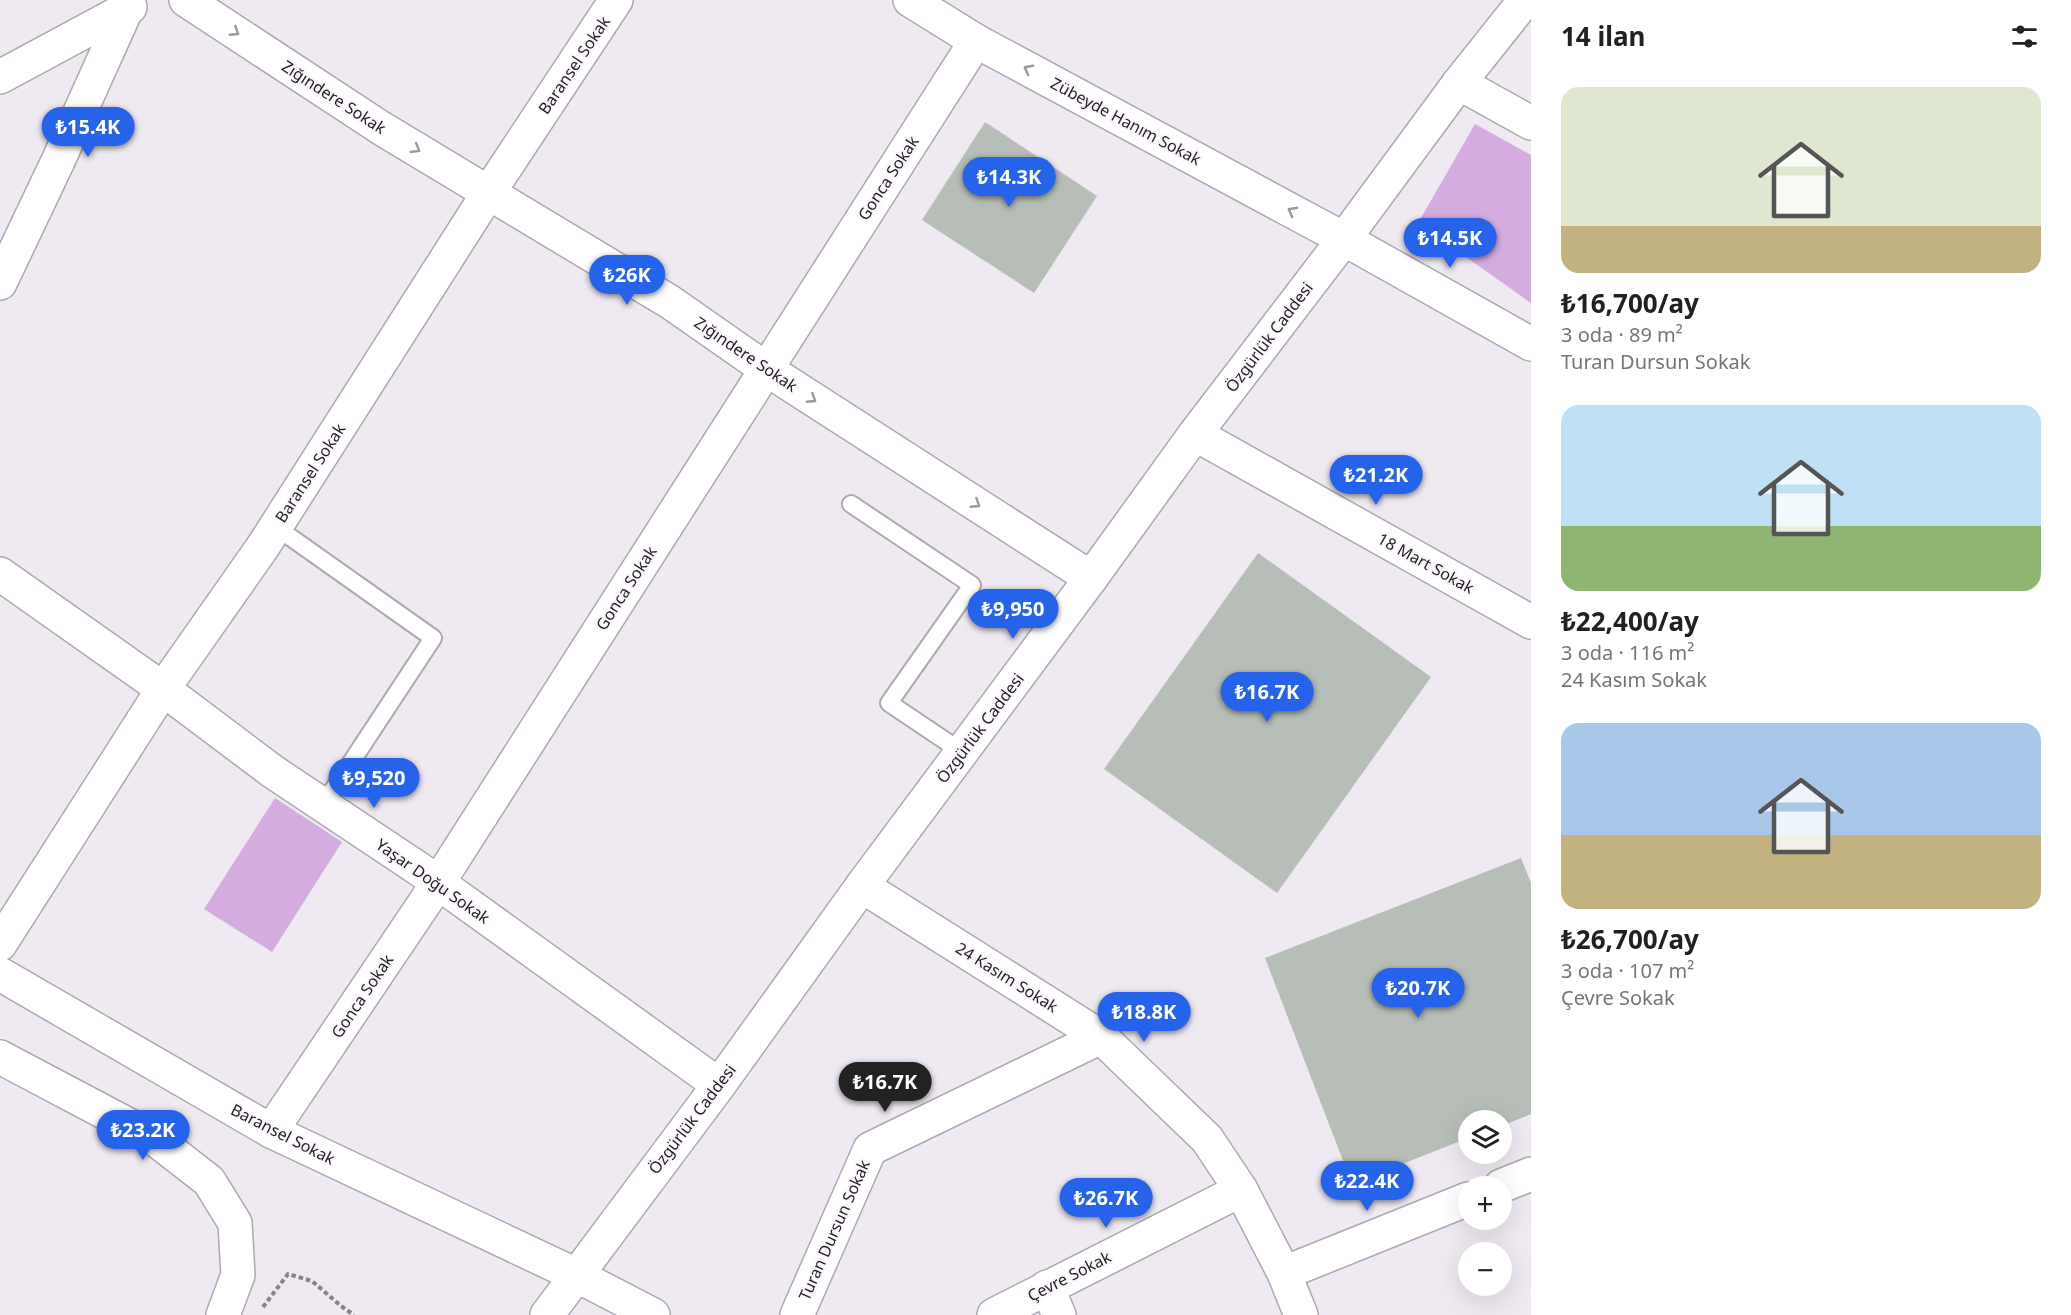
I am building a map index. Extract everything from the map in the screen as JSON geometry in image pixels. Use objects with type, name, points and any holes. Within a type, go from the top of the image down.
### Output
[{"type":"street","name":"Zığındere Sokak","points":[[186,0],[381,128],[670,302],[766,369],[1091,578]]},
{"type":"street","name":"Baransel Sokak","points":[[0,944],[163,689],[276,527],[489,192],[616,0]]},
{"type":"street","name":"Zübeyde Hanım Sokak","points":[[910,0],[976,41],[1344,239],[1531,344]]},
{"type":"street","name":"Özgürlük Caddesi","points":[[547,1315],[719,1085],[862,886],[1195,434],[1344,239],[1459,83],[1525,0]]},
{"type":"street","points":[[0,78],[134,5]]},
{"type":"street","points":[[0,283],[134,5]]},
{"type":"street","name":"Gonca Sokak","points":[[271,1131],[438,883],[976,41]]},
{"type":"street","points":[[1459,83],[1531,123]]},
{"type":"street","name":"18 Mart Sokak","points":[[1195,434],[1531,622]]},
{"type":"street","name":"Yaşar Doğu Sokak","points":[[0,574],[163,689],[272,771],[438,883],[719,1085]]},
{"type":"street","name":"24 Kasım Sokak","points":[[862,886],[1101,1037],[1207,1139],[1241,1190],[1284,1273],[1301,1315]]},
{"type":"street","name":"Baransel Sokak","points":[[0,974],[271,1131],[576,1275]]},
{"type":"street","name":"Turan Dursun Sokak","points":[[797,1315],[870,1149],[1101,1037]]},
{"type":"street","points":[[0,1056],[155,1139],[209,1181],[235,1223],[238,1275],[223,1315]]},
{"type":"street","name":"Çevre Sokak","points":[[994,1315],[1053,1301],[1241,1190]]},
{"type":"street","points":[[1284,1273],[1458,1204]]},
{"type":"street","points":[[576,1275],[653,1315]]},
{"type":"lane","points":[[852,504],[972,585],[889,703],[962,752]]},
{"type":"lane","points":[[276,527],[433,638],[323,806]]},
{"type":"path","points":[[258,1315],[271,1294],[288,1274],[312,1281],[354,1315]]},
{"type":"shaded area","points":[[1475,124],[1531,155],[1531,303],[1418,223]]},
{"type":"shaded area","points":[[275,798],[342,842],[272,952],[204,909]]},
{"type":"building","points":[[985,122],[1097,196],[1034,293],[922,220]]},
{"type":"building","points":[[1258,553],[1431,677],[1277,893],[1104,769]]},
{"type":"building","points":[[1521,858],[1531,883],[1531,1114],[1512,1122],[1512,1110],[1458,1110],[1458,1142],[1352,1184],[1265,958]]}]
